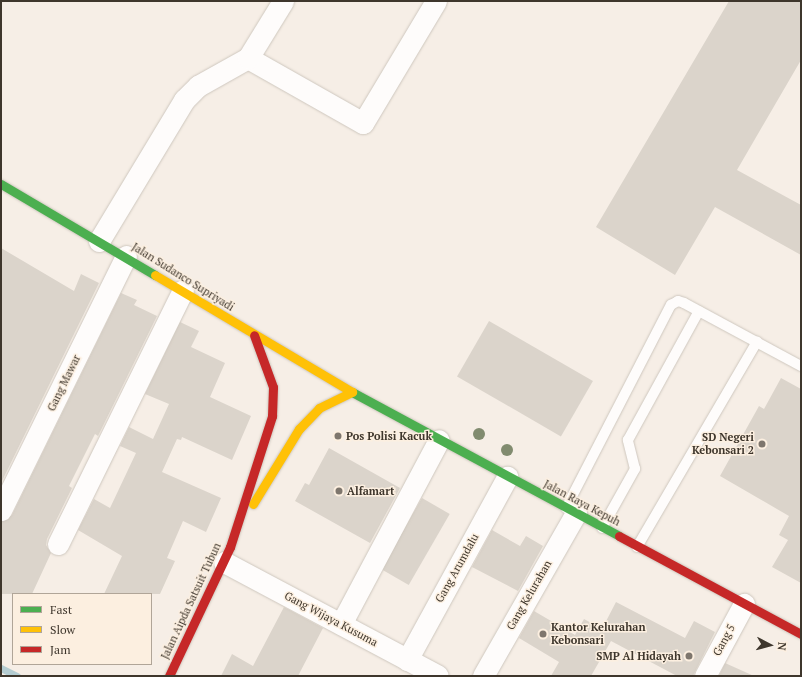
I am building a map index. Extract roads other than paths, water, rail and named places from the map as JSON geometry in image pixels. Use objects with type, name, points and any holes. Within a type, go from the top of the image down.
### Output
[{"type":"main road","name":"Jalan Sudanco Supriyadi","points":[[1,184],[126,256],[254,335],[352,392]]},
{"type":"main road","name":"Jalan Aipda Satsuit Tubun","points":[[169,676],[224,562],[234,536],[272,416],[273,387],[254,335]]},
{"type":"main road","name":"Jalan Aipda Satsuit Tubun","points":[[234,536],[299,430],[319,408],[352,392]]},
{"type":"main road","name":"Jalan Raya Kepuh","points":[[352,392],[636,547],[801,634]]},
{"type":"street","points":[[99,241],[184,100],[198,86],[248,58],[282,1]]},
{"type":"street","points":[[248,58],[363,123],[436,1]]},
{"type":"street","name":"Gang Mawar","points":[[1,510],[126,256]]},
{"type":"street","points":[[58,544],[183,290]]},
{"type":"street","points":[[342,624],[439,440]]},
{"type":"street","name":"Gang Arumdalu","points":[[407,660],[507,477]]},
{"type":"street","name":"Gang Kelurahan","points":[[483,676],[571,511]]},
{"type":"street","name":"Gang Wijaya Kusuma","points":[[224,562],[438,676]]},
{"type":"street","name":"Gang 5","points":[[705,676],[744,604]]},
{"type":"lane","points":[[571,511],[671,305],[678,301],[801,366]]},
{"type":"lane","points":[[602,528],[635,469],[628,440],[699,311]]},
{"type":"lane","points":[[636,547],[757,342]]},
{"type":"waterway","points":[[1,668],[17,676]]},
{"type":"place","name":"Pos Polisi Kacuk","points":[[338,436]]},
{"type":"place","name":"SD Negeri Kebonsari 2","points":[[762,444]]},
{"type":"place","name":"Alfamart","points":[[339,491]]},
{"type":"place","name":"Kantor Kelurahan Kebonsari","points":[[543,634]]},
{"type":"place","name":"SMP Al Hidayah","points":[[689,656]]}]
